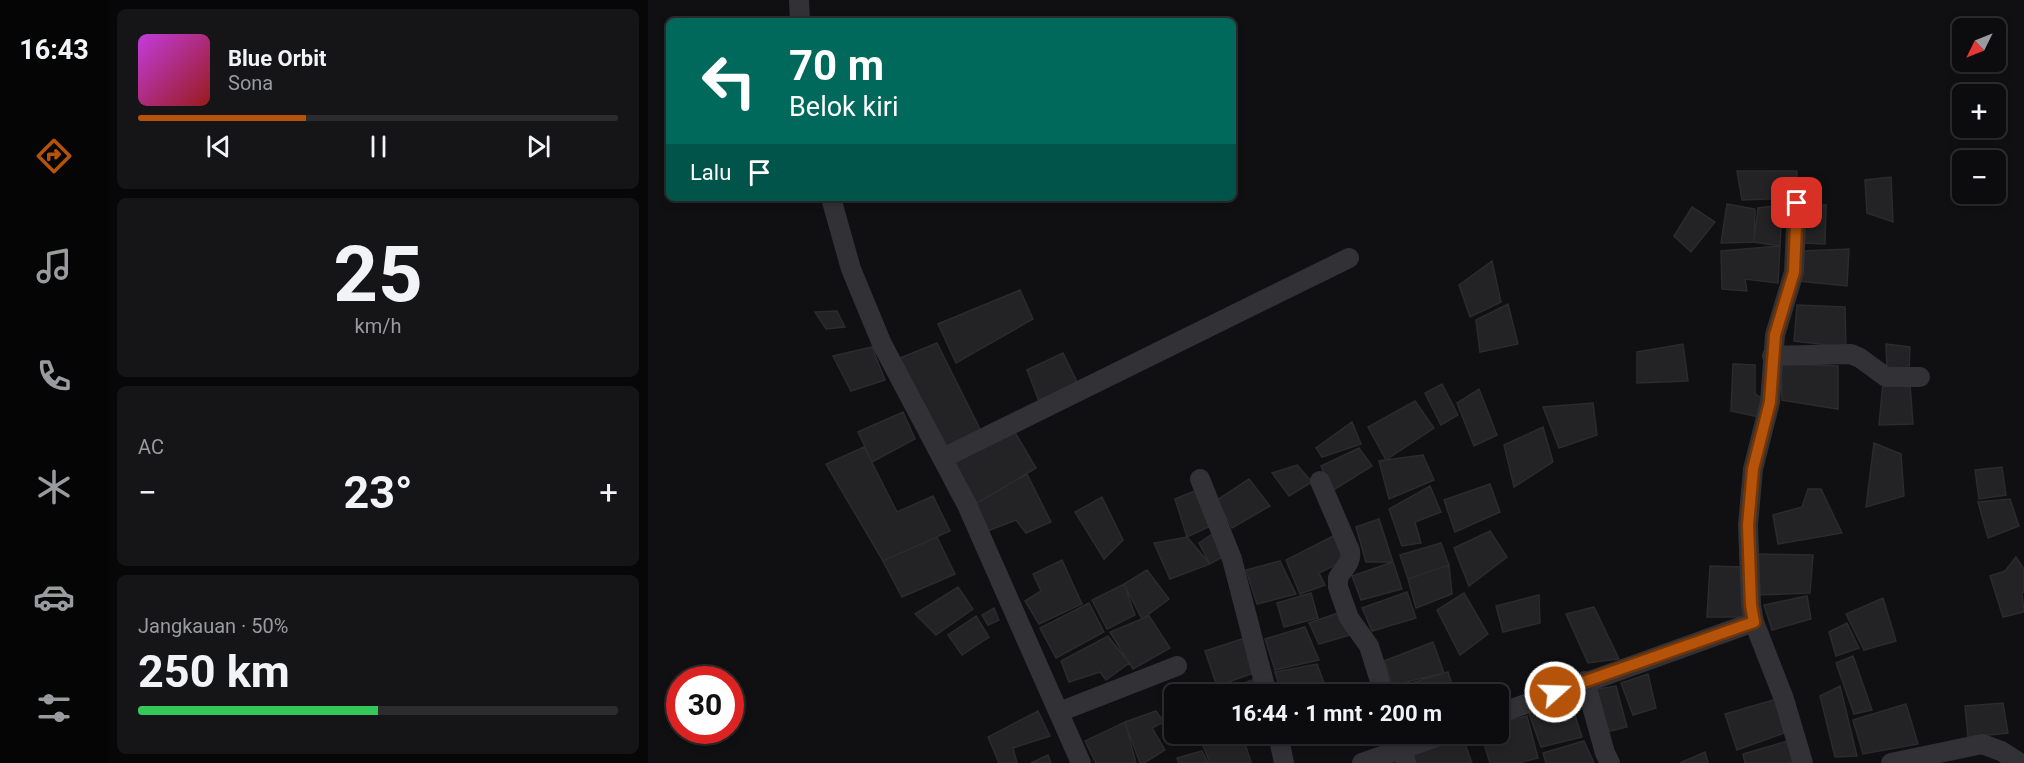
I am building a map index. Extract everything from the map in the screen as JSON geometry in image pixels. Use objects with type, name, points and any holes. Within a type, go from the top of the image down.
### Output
[{"type":"street","points":[[799,0],[800,18]]},
{"type":"street","points":[[832,201],[852,268],[882,344],[967,505],[1081,763]]},
{"type":"street","points":[[1797,203],[1794,272],[1775,335],[1770,402],[1753,469],[1748,525],[1751,605],[1754,622],[1784,699],[1803,763]]},
{"type":"street","points":[[943,458],[1349,258]]},
{"type":"street","points":[[1772,356],[1851,354],[1886,377],[1920,377]]},
{"type":"street","points":[[1200,479],[1233,559],[1264,684]]},
{"type":"street","points":[[1320,480],[1350,551],[1349,564],[1338,578],[1338,587],[1352,624],[1369,646],[1381,684]]},
{"type":"street","points":[[1509,710],[1754,622]]},
{"type":"street","points":[[1059,712],[1177,666]]},
{"type":"street","points":[[1584,681],[1610,763]]},
{"type":"street","points":[[1280,744],[1284,763]]},
{"type":"street","points":[[1892,763],[1982,744],[2001,751],[2019,763]]},
{"type":"street","points":[[1362,763],[1401,748]]},
{"type":"building","points":[[1737,171],[1797,171],[1796,198],[1742,200]]},
{"type":"building","points":[[1891,177],[1893,222],[1867,213],[1865,180]]},
{"type":"building","points":[[1727,204],[1755,209],[1754,242],[1721,243]]},
{"type":"building","points":[[1782,205],[1780,246],[1754,242],[1758,208]]},
{"type":"building","points":[[1803,205],[1826,205],[1825,244],[1803,243]]},
{"type":"building","points":[[1692,207],[1715,222],[1691,252],[1674,236]]},
{"type":"building","points":[[1780,246],[1778,283],[1745,279],[1747,291],[1722,289],[1721,251]]},
{"type":"building","points":[[1849,249],[1847,286],[1799,281],[1802,251]]},
{"type":"building","points":[[1492,261],[1501,302],[1470,317],[1459,285]]},
{"type":"building","points":[[1020,290],[1033,319],[956,363],[938,324]]},
{"type":"building","points":[[1508,304],[1518,344],[1480,352],[1476,320]]},
{"type":"building","points":[[1797,305],[1845,307],[1846,347],[1794,341]]},
{"type":"building","points":[[837,311],[845,327],[826,329],[815,312]]},
{"type":"building","points":[[937,343],[981,431],[940,453],[898,359]]},
{"type":"building","points":[[1683,344],[1688,381],[1637,383],[1637,352]]},
{"type":"building","points":[[1886,344],[1910,347],[1909,370],[1887,369]]},
{"type":"building","points":[[872,347],[885,380],[851,391],[833,356]]},
{"type":"building","points":[[1063,353],[1081,390],[1042,409],[1027,370]]},
{"type":"building","points":[[1733,364],[1755,365],[1755,394],[1763,399],[1759,417],[1731,411]]},
{"type":"building","points":[[1781,364],[1838,366],[1838,409],[1782,400]]},
{"type":"building","points":[[1883,383],[1910,384],[1913,424],[1879,425]]},
{"type":"building","points":[[1442,384],[1458,415],[1441,425],[1425,393]]},
{"type":"building","points":[[1479,389],[1497,435],[1474,446],[1457,403]]},
{"type":"building","points":[[1415,401],[1434,428],[1386,460],[1368,427]]},
{"type":"building","points":[[1593,403],[1597,435],[1559,448],[1543,407]]},
{"type":"building","points":[[903,412],[915,439],[872,462],[858,432]]},
{"type":"building","points":[[1352,422],[1361,444],[1322,457],[1316,448]]},
{"type":"building","points":[[1543,427],[1553,462],[1514,487],[1504,445]]},
{"type":"building","points":[[1013,429],[1036,468],[977,503],[954,463]]},
{"type":"building","points":[[1874,443],[1901,454],[1904,496],[1866,507]]},
{"type":"building","points":[[864,447],[897,512],[933,496],[950,531],[883,561],[826,464]]},
{"type":"building","points":[[1359,448],[1372,466],[1332,491],[1321,466]]},
{"type":"building","points":[[1423,455],[1434,480],[1389,499],[1379,461]]},
{"type":"building","points":[[1297,465],[1312,482],[1289,496],[1272,473]]},
{"type":"building","points":[[2002,467],[2006,495],[1979,499],[1975,470]]},
{"type":"building","points":[[1027,474],[1051,522],[1026,533],[1016,520],[985,532],[977,503]]},
{"type":"building","points":[[1249,479],[1270,506],[1232,528],[1217,500]]},
{"type":"building","points":[[1490,484],[1500,512],[1455,532],[1444,500]]},
{"type":"building","points":[[1430,486],[1441,512],[1415,522],[1421,543],[1402,546],[1389,509]]},
{"type":"building","points":[[1808,489],[1821,489],[1842,533],[1778,544],[1773,515],[1802,507]]},
{"type":"building","points":[[1197,490],[1215,524],[1187,537],[1175,499]]},
{"type":"building","points":[[1102,497],[1123,540],[1104,559],[1075,512]]},
{"type":"building","points":[[2010,499],[2019,526],[1988,538],[1978,502]]},
{"type":"building","points":[[1379,519],[1393,562],[1366,562],[1356,527]]},
{"type":"building","points":[[1490,531],[1507,557],[1469,586],[1454,548]]},
{"type":"building","points":[[1215,532],[1226,555],[1210,564],[1199,543]]},
{"type":"building","points":[[1335,535],[1346,560],[1319,573],[1325,585],[1300,594],[1286,560]]},
{"type":"building","points":[[937,537],[955,574],[902,597],[883,561]]},
{"type":"building","points":[[1187,537],[1210,564],[1170,579],[1154,543]]},
{"type":"building","points":[[1441,543],[1449,565],[1408,579],[1400,555]]},
{"type":"building","points":[[1757,554],[1813,555],[1810,593],[1758,595]]},
{"type":"building","points":[[2016,557],[2024,569],[2024,592],[2022,593],[2024,612],[2003,617],[1990,576],[2005,571]]},
{"type":"building","points":[[1062,560],[1082,604],[1039,624],[1025,601],[1041,591],[1033,574]]},
{"type":"building","points":[[1280,561],[1296,594],[1257,604],[1246,570]]},
{"type":"building","points":[[1393,562],[1402,589],[1361,600],[1352,576]]},
{"type":"building","points":[[1449,565],[1452,594],[1416,608],[1408,579]]},
{"type":"building","points":[[1710,566],[1745,567],[1743,617],[1707,617]]},
{"type":"building","points":[[1147,570],[1169,599],[1142,619],[1124,584]]},
{"type":"building","points":[[1124,584],[1135,615],[1107,629],[1092,600]]},
{"type":"building","points":[[958,587],[973,609],[936,635],[915,614]]},
{"type":"building","points":[[1407,592],[1416,618],[1372,631],[1362,608]]},
{"type":"building","points":[[1311,593],[1318,618],[1284,627],[1277,603]]},
{"type":"building","points":[[1464,593],[1488,634],[1460,655],[1437,610]]},
{"type":"building","points":[[1539,595],[1540,623],[1503,632],[1496,606]]},
{"type":"building","points":[[1807,596],[1811,619],[1772,630],[1764,605]]},
{"type":"building","points":[[1883,598],[1896,641],[1864,650],[1846,614]]},
{"type":"building","points":[[1089,603],[1104,632],[1056,658],[1040,628]]},
{"type":"building","points":[[1594,607],[1619,659],[1588,663],[1566,614]]},
{"type":"building","points":[[994,608],[999,620],[988,625],[982,615]]},
{"type":"building","points":[[1341,612],[1350,635],[1319,644],[1309,623]]},
{"type":"building","points":[[976,616],[989,637],[962,655],[948,635]]},
{"type":"building","points":[[1149,616],[1170,648],[1133,669],[1110,632]]},
{"type":"building","points":[[1847,623],[1859,648],[1836,656],[1829,632]]},
{"type":"building","points":[[1305,627],[1319,660],[1275,670],[1265,639]]},
{"type":"building","points":[[1108,636],[1129,663],[1106,680],[1100,672],[1069,682],[1061,661]]},
{"type":"building","points":[[1242,639],[1259,671],[1223,684],[1216,684],[1205,651]]},
{"type":"building","points":[[1433,642],[1444,673],[1393,684],[1384,661]]},
{"type":"building","points":[[1853,656],[1872,710],[1854,714],[1836,663]]},
{"type":"building","points":[[1317,664],[1324,684],[1279,684],[1275,672]]},
{"type":"building","points":[[1448,672],[1452,684],[1408,684]]},
{"type":"building","points":[[1648,674],[1656,708],[1633,715],[1621,683]]},
{"type":"building","points":[[1257,678],[1258,684],[1242,684]]},
{"type":"building","points":[[1616,686],[1627,727],[1602,733],[1590,690]]},
{"type":"building","points":[[1840,686],[1857,756],[1835,757],[1820,696]]},
{"type":"building","points":[[1569,697],[1582,737],[1541,747],[1527,708]]},
{"type":"building","points":[[1777,699],[1787,732],[1737,750],[1725,714]]},
{"type":"building","points":[[2003,703],[2008,733],[1968,737],[1965,706]]},
{"type":"building","points":[[1906,704],[1918,744],[1863,754],[1853,720]]},
{"type":"building","points":[[1038,711],[1050,736],[1013,748],[1017,763],[999,763],[988,737]]},
{"type":"building","points":[[1156,711],[1164,722],[1152,728],[1165,750],[1144,763],[1140,763],[1125,722]]},
{"type":"building","points":[[1527,716],[1538,758],[1518,763],[1490,763],[1484,744],[1509,744],[1509,721]]},
{"type":"building","points":[[1125,722],[1136,763],[1096,763],[1085,741]]},
{"type":"building","points":[[1584,741],[1594,763],[1546,763],[1543,753]]},
{"type":"building","points":[[1788,741],[1792,763],[1745,763],[1743,754]]},
{"type":"building","points":[[1202,744],[1245,744],[1251,762],[1248,763],[1210,763]]},
{"type":"building","points":[[1432,744],[1465,744],[1472,763],[1414,763],[1410,750]]},
{"type":"building","points":[[1202,751],[1208,763],[1179,763],[1177,758]]},
{"type":"building","points":[[1705,752],[1708,763],[1680,763]]},
{"type":"building","points":[[1048,755],[1051,763],[1031,763]]},
{"type":"route","points":[[1555,692],[1754,622],[1751,605],[1748,525],[1753,469],[1770,402],[1775,335],[1794,272],[1797,203]]}]
